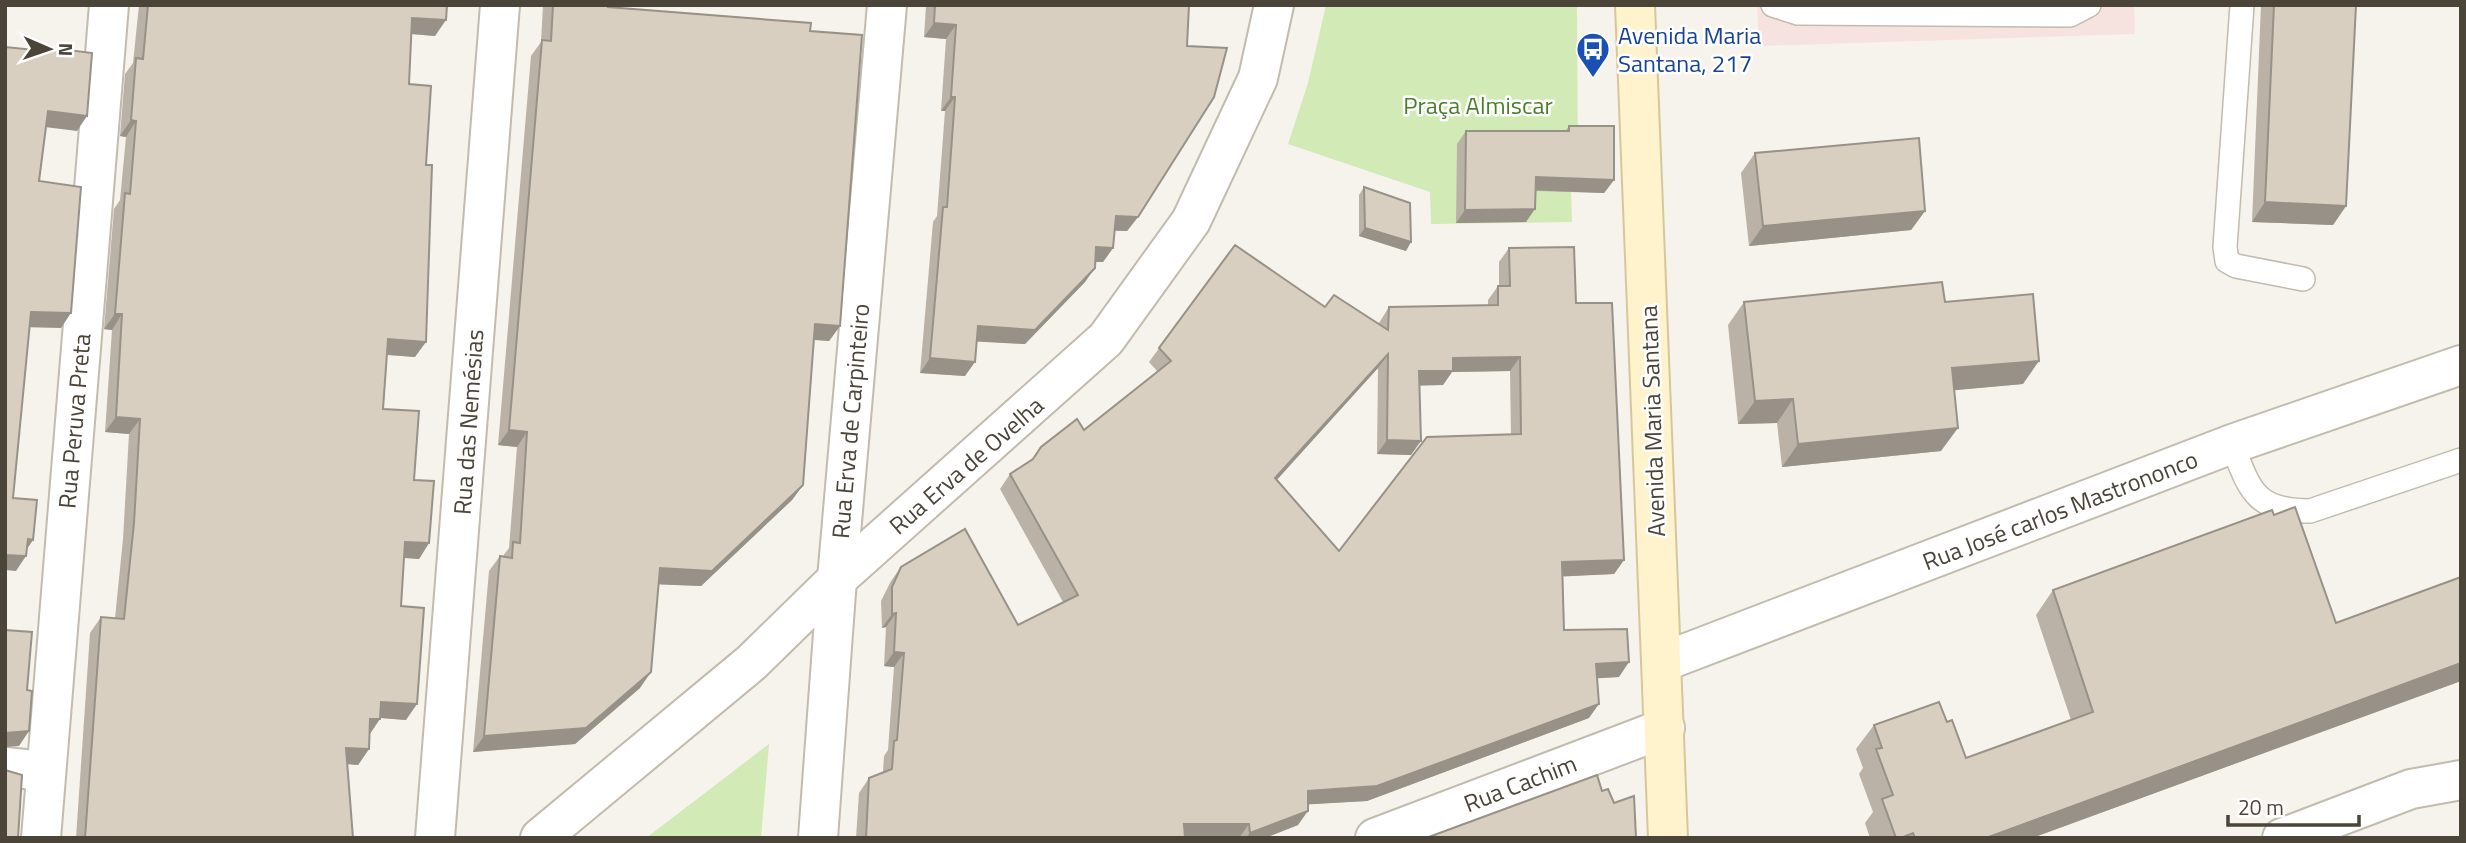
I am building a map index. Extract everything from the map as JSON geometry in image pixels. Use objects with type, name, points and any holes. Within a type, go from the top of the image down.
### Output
[{"type":"street","name":"Rua Peruva Preta","points":[[41,838],[44,771],[109,5]]},
{"type":"street","name":"Rua das Nemésias","points":[[435,838],[500,5]]},
{"type":"street","name":"Rua Erva de Carpinteiro","points":[[818,838],[837,579],[887,5]]},
{"type":"street","name":"Rua Erva de Ovelha","points":[[540,838],[751,663],[837,579],[1106,339],[1191,221],[1258,78],[1274,5]]},
{"type":"street","name":"Avenida Maria Santana","points":[[1635,5],[1668,838]]},
{"type":"street","name":"Rua José carlos Mastrononco","points":[[1663,662],[2232,444],[2461,365]]},
{"type":"street","name":"Rua Cachim","points":[[1375,838],[1665,728]]},
{"type":"street","points":[[5,767],[44,771]]},
{"type":"street","points":[[2282,838],[2411,789],[2461,780]]},
{"type":"lane","points":[[1773,5],[1798,13],[2070,15],[2090,5]]},
{"type":"lane","points":[[2242,5],[2225,247],[2227,261],[2236,266],[2302,279]]},
{"type":"lane","points":[[2232,444],[2249,488],[2263,503],[2285,511],[2310,511],[2461,460]]},
{"type":"shaded area","points":[[1757,5],[2134,5],[2135,34],[1759,46]]},
{"type":"green space","name":"Praça Almiscar","points":[[1326,5],[1577,5],[1578,183],[1571,189],[1572,222],[1431,224],[1430,192],[1288,144],[1308,83]]},
{"type":"green space","points":[[769,744],[761,838],[646,838]]},
{"type":"building","points":[[148,5],[447,5],[446,20],[412,18],[409,84],[431,86],[426,165],[432,165],[426,342],[388,339],[383,409],[419,411],[414,480],[434,481],[429,543],[405,542],[401,606],[424,608],[417,704],[381,702],[380,719],[370,719],[369,749],[346,748],[353,838],[85,838],[101,617],[124,619],[134,523],[140,419],[116,417],[122,314],[115,314],[125,193],[130,194],[136,121],[131,120],[136,58],[143,59]]},
{"type":"building","points":[[553,5],[608,5],[811,23],[810,31],[862,35],[840,326],[815,324],[803,485],[712,571],[660,568],[651,672],[586,728],[484,736],[500,556],[512,558],[513,542],[520,543],[527,432],[509,430],[542,40],[551,41]]},
{"type":"building","points":[[935,5],[1189,5],[1187,46],[1227,48],[1214,97],[1138,217],[1116,216],[1113,248],[1096,247],[1095,268],[1035,330],[978,326],[975,362],[930,358],[943,207],[947,207],[955,97],[951,97],[956,25],[934,23]]},
{"type":"building","points":[[2274,5],[2356,5],[2346,206],[2265,202]]},
{"type":"building","points":[[5,47],[44,51],[45,47],[92,53],[87,116],[48,111],[39,181],[81,187],[71,313],[31,312],[13,498],[37,500],[33,540],[28,539],[26,556],[5,555]]},
{"type":"building","points":[[1569,126],[1614,126],[1614,180],[1536,177],[1535,209],[1465,210],[1466,131],[1569,131]]},
{"type":"building","points":[[1919,138],[1925,211],[1763,226],[1755,153]]},
{"type":"building","points":[[1364,187],[1410,203],[1411,242],[1365,228]]},
{"type":"building","points":[[1235,245],[1325,307],[1334,295],[1388,330],[1389,307],[1498,305],[1498,286],[1510,286],[1509,248],[1574,247],[1576,303],[1612,303],[1624,560],[1562,562],[1564,630],[1627,629],[1629,662],[1596,664],[1599,704],[1377,786],[1308,791],[1308,811],[1250,833],[1249,824],[1184,824],[1185,838],[866,838],[869,778],[892,769],[894,741],[897,740],[904,653],[894,652],[896,613],[892,614],[892,587],[901,567],[965,529],[1018,625],[1078,595],[1010,474],[1033,459],[1041,447],[1077,419],[1084,430],[1171,361],[1159,348]],"holes":[[[1388,354],[1387,440],[1421,441],[1419,371],[1453,371],[1453,358],[1520,357],[1521,434],[1427,437],[1339,551],[1275,478]]]},
{"type":"building","points":[[1942,282],[1945,302],[2033,294],[2039,361],[1952,368],[1958,428],[1798,444],[1793,399],[1755,401],[1744,302]]},
{"type":"building","points":[[2295,507],[2336,623],[2461,577],[2461,663],[1986,838],[1915,838],[1913,833],[1896,838],[1882,799],[1893,795],[1876,749],[1882,748],[1874,725],[1939,702],[1947,722],[1952,720],[1966,758],[2093,712],[2053,590],[2272,510],[2274,515]]},
{"type":"building","points":[[5,630],[32,632],[27,690],[32,691],[29,731],[5,733]]},
{"type":"building","points":[[5,770],[22,775],[18,838],[5,838]]},
{"type":"building","points":[[1597,775],[1602,791],[1608,789],[1614,803],[1634,796],[1636,838],[1426,838]]},
{"type":"place","name":"Avenida Maria Santana, 217","points":[[1593,79]]}]
